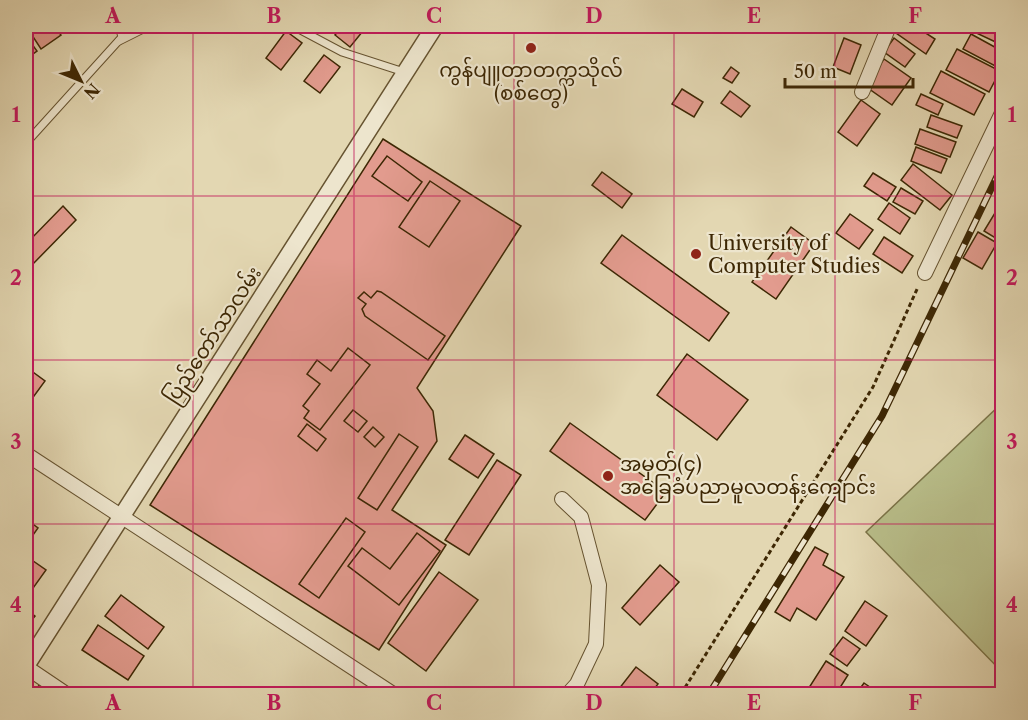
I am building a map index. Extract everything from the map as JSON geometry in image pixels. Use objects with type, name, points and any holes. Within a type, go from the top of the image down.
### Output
[{"type":"street","name":"ပြည်တော်သာလမ်း","points":[[26,667],[435,26]]},
{"type":"street","points":[[861,92],[889,26]]},
{"type":"street","points":[[925,273],[1002,113]]},
{"type":"street","points":[[26,454],[393,694]]},
{"type":"street","points":[[562,499],[581,518],[599,585],[596,644],[577,684],[568,694]]},
{"type":"street","points":[[26,667],[66,694]]},
{"type":"lane","points":[[26,142],[122,37],[119,26]]},
{"type":"lane","points":[[117,42],[149,26]]},
{"type":"lane","points":[[293,26],[342,52],[405,73]]},
{"type":"path","points":[[681,694],[873,387],[925,273]]},
{"type":"green space","points":[[1002,403],[1002,672],[866,532]]},
{"type":"building","points":[[26,26],[54,26],[61,35],[41,49]]},
{"type":"building","points":[[342,26],[367,26],[350,47],[335,35]]},
{"type":"building","points":[[772,26],[787,26],[785,32]]},
{"type":"building","points":[[901,26],[915,26],[935,39],[926,54],[896,33]]},
{"type":"building","points":[[950,26],[969,26],[965,33]]},
{"type":"building","points":[[975,26],[1002,26],[1002,45],[972,31]]},
{"type":"building","points":[[286,31],[302,43],[281,70],[266,58]]},
{"type":"building","points":[[971,34],[1002,51],[999,68],[963,49]]},
{"type":"building","points":[[26,36],[37,51],[26,59]]},
{"type":"building","points":[[844,38],[861,45],[850,74],[833,67]]},
{"type":"building","points":[[894,38],[915,54],[905,67],[884,52]]},
{"type":"building","points":[[957,49],[1000,71],[989,92],[946,70]]},
{"type":"building","points":[[324,55],[340,67],[320,93],[304,81]]},
{"type":"building","points":[[884,59],[911,78],[892,105],[865,86]]},
{"type":"building","points":[[731,67],[739,73],[732,83],[723,78]]},
{"type":"building","points":[[941,71],[985,94],[974,115],[930,93]]},
{"type":"building","points":[[682,89],[703,102],[694,117],[672,104]]},
{"type":"building","points":[[730,91],[750,106],[741,117],[721,103]]},
{"type":"building","points":[[921,94],[943,104],[938,115],[916,105]]},
{"type":"building","points":[[861,100],[880,114],[857,146],[838,132]]},
{"type":"building","points":[[931,115],[962,126],[957,138],[927,127]]},
{"type":"building","points":[[920,129],[956,142],[950,157],[915,144]]},
{"type":"building","points":[[383,139],[521,226],[417,388],[433,411],[437,441],[392,510],[446,545],[379,650],[150,505]]},
{"type":"building","points":[[916,147],[947,159],[941,173],[911,161]]},
{"type":"building","points":[[387,156],[422,182],[408,201],[372,176]]},
{"type":"building","points":[[913,164],[952,195],[940,210],[901,180]]},
{"type":"building","points":[[602,172],[632,194],[622,208],[592,185]]},
{"type":"building","points":[[873,173],[896,187],[887,201],[864,186]]},
{"type":"building","points":[[430,181],[460,201],[429,247],[399,227]]},
{"type":"building","points":[[901,188],[923,201],[915,214],[893,202]]},
{"type":"building","points":[[889,203],[910,218],[900,234],[878,219]]},
{"type":"building","points":[[63,206],[76,220],[31,266],[26,261],[26,244]]},
{"type":"building","points":[[998,208],[1002,210],[1002,242],[984,231]]},
{"type":"building","points":[[850,214],[873,230],[859,249],[836,233]]},
{"type":"building","points":[[791,227],[814,244],[776,299],[752,282]]},
{"type":"building","points":[[978,232],[997,243],[982,269],[963,258]]},
{"type":"building","points":[[622,235],[729,313],[709,341],[601,263]]},
{"type":"building","points":[[884,237],[913,256],[902,273],[873,254]]},
{"type":"building","points":[[377,291],[445,336],[428,360],[365,316],[362,309],[366,304],[358,298],[364,292],[371,298]]},
{"type":"building","points":[[348,348],[370,365],[320,430],[304,418],[309,411],[303,406],[320,384],[307,374],[317,360],[331,371]]},
{"type":"building","points":[[687,354],[748,400],[717,440],[657,395]]},
{"type":"building","points":[[26,367],[45,381],[26,407]]},
{"type":"building","points":[[353,410],[367,421],[358,432],[344,421]]},
{"type":"building","points":[[570,423],[666,492],[645,520],[550,451]]},
{"type":"building","points":[[307,424],[326,439],[317,451],[298,436]]},
{"type":"building","points":[[373,427],[384,437],[375,447],[364,437]]},
{"type":"building","points":[[399,434],[418,447],[377,510],[358,498]]},
{"type":"building","points":[[465,435],[494,454],[478,478],[449,459]]},
{"type":"building","points":[[497,460],[521,475],[469,555],[445,540]]},
{"type":"building","points":[[346,518],[365,532],[319,598],[299,584]]},
{"type":"building","points":[[26,519],[38,528],[26,545]]},
{"type":"building","points":[[417,533],[440,551],[399,605],[348,566],[362,548],[390,569]]},
{"type":"building","points":[[815,547],[828,554],[823,565],[844,577],[816,620],[797,608],[790,621],[775,612]]},
{"type":"building","points":[[26,556],[46,570],[26,598]]},
{"type":"building","points":[[660,565],[679,582],[640,625],[622,608]]},
{"type":"building","points":[[439,572],[478,600],[426,671],[388,643]]},
{"type":"building","points":[[121,595],[164,627],[148,649],[105,616]]},
{"type":"building","points":[[865,601],[887,616],[866,646],[845,631]]},
{"type":"building","points":[[26,609],[35,616],[26,627]]},
{"type":"building","points":[[98,625],[144,656],[128,680],[82,650]]},
{"type":"building","points":[[843,637],[860,649],[847,666],[830,654]]},
{"type":"building","points":[[826,661],[848,675],[836,694],[805,694]]},
{"type":"building","points":[[636,667],[658,684],[650,694],[615,694]]},
{"type":"building","points":[[41,683],[58,694],[32,694]]},
{"type":"building","points":[[864,683],[880,694],[856,694]]},
{"type":"railway","points":[[709,694],[882,416],[1002,166]]},
{"type":"place","name":"ကွန်ပျူတာတက္ကသိုလ် (စစ်တွေ)","points":[[531,48]]},
{"type":"place","name":"University of Computer Studies","points":[[696,254]]},
{"type":"place","name":"အမှတ်(၄) အခြေခံပညာမူလတန်းကျောင်း","points":[[608,476]]}]
